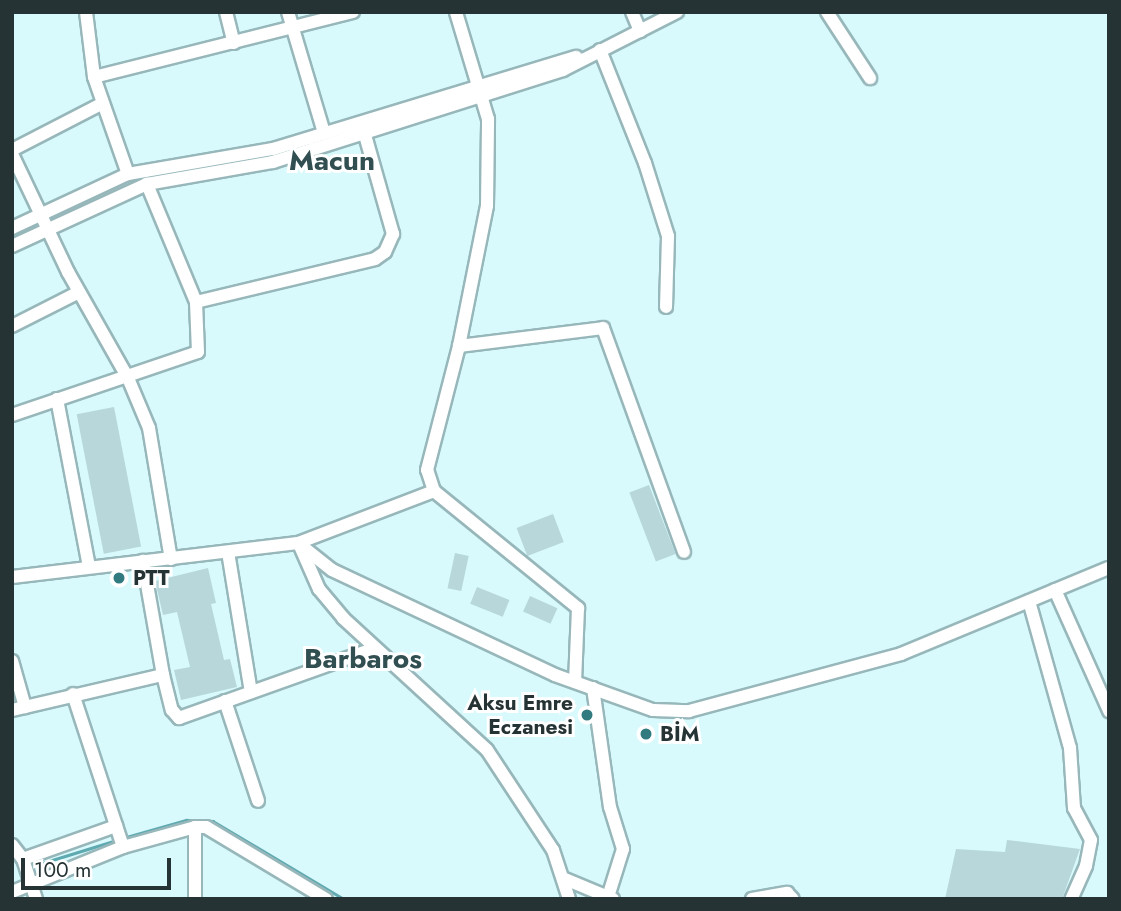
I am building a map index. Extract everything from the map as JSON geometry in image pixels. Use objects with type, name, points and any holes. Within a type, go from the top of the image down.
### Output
[{"type":"street","points":[[86,12],[94,77],[128,174]]},
{"type":"street","points":[[226,12],[234,43]]},
{"type":"street","points":[[288,12],[324,133]]},
{"type":"street","points":[[94,77],[353,12]]},
{"type":"street","points":[[456,12],[488,118],[487,206],[458,346],[427,470],[434,491],[578,608],[575,682]]},
{"type":"street","points":[[632,12],[640,31]]},
{"type":"street","points":[[12,246],[147,184],[273,162],[563,70],[677,12]]},
{"type":"street","points":[[827,12],[870,78]]},
{"type":"street","points":[[12,228],[128,174],[273,149],[479,83],[598,51]]},
{"type":"street","points":[[598,51],[645,163],[668,236],[666,307]]},
{"type":"street","points":[[103,103],[12,152],[79,292],[128,378],[149,428],[171,559]]},
{"type":"street","points":[[195,302],[375,259],[385,252],[393,234],[365,135]]},
{"type":"street","points":[[12,415],[128,378],[198,352],[195,302],[147,184]]},
{"type":"street","points":[[12,326],[79,292]]},
{"type":"street","points":[[458,346],[603,328],[684,552]]},
{"type":"street","points":[[57,399],[89,566]]},
{"type":"street","points":[[12,577],[298,543],[434,491]]},
{"type":"street","points":[[298,543],[319,589],[373,649],[487,750],[553,850],[565,879],[569,899]]},
{"type":"street","points":[[298,543],[332,570],[575,682],[653,710],[689,711],[901,654],[1109,568]]},
{"type":"street","points":[[229,552],[251,692]]},
{"type":"street","points":[[143,561],[163,675],[172,710],[179,718],[373,649]]},
{"type":"street","points":[[1055,590],[1089,674],[1109,711]]},
{"type":"street","points":[[1029,601],[1070,748],[1074,808],[1091,840],[1086,866],[1070,899]]},
{"type":"street","points":[[12,661],[18,708],[163,675]]},
{"type":"street","points":[[565,879],[610,898],[623,849],[610,807],[593,688]]},
{"type":"street","points":[[73,694],[120,837]]},
{"type":"street","points":[[225,701],[258,801]]},
{"type":"street","points":[[195,827],[195,899]]},
{"type":"street","points":[[23,859],[120,837],[206,827],[326,899]]},
{"type":"street","points":[[12,892],[120,837]]},
{"type":"street","points":[[12,845],[23,859],[36,899]]},
{"type":"street","points":[[752,899],[790,896]]},
{"type":"building","points":[[114,407],[141,546],[104,554],[77,414]]},
{"type":"building","points":[[649,485],[676,554],[656,562],[629,493]]},
{"type":"building","points":[[553,514],[564,542],[527,556],[517,528]]},
{"type":"building","points":[[455,553],[469,556],[461,591],[448,588]]},
{"type":"building","points":[[208,568],[216,603],[211,604],[224,660],[230,659],[237,687],[181,700],[174,670],[190,667],[177,612],[163,615],[155,581]]},
{"type":"building","points":[[477,587],[509,600],[503,617],[470,604]]},
{"type":"building","points":[[530,596],[557,608],[550,624],[523,612]]},
{"type":"building","points":[[1007,840],[1080,849],[1062,899],[945,899],[956,849],[1005,852]]},
{"type":"waterway","points":[[123,838],[186,820],[213,821],[344,899]]},
{"type":"waterway","points":[[36,865],[117,840]]},
{"type":"place","name":"PTT","points":[[119,578]]},
{"type":"place","name":"Aksu Emre Eczanesi","points":[[587,715]]},
{"type":"place","name":"BİM","points":[[646,734]]},
{"type":"district","name":"Macun","points":[[332,161]]},
{"type":"district","name":"Barbaros","points":[[363,659]]}]
